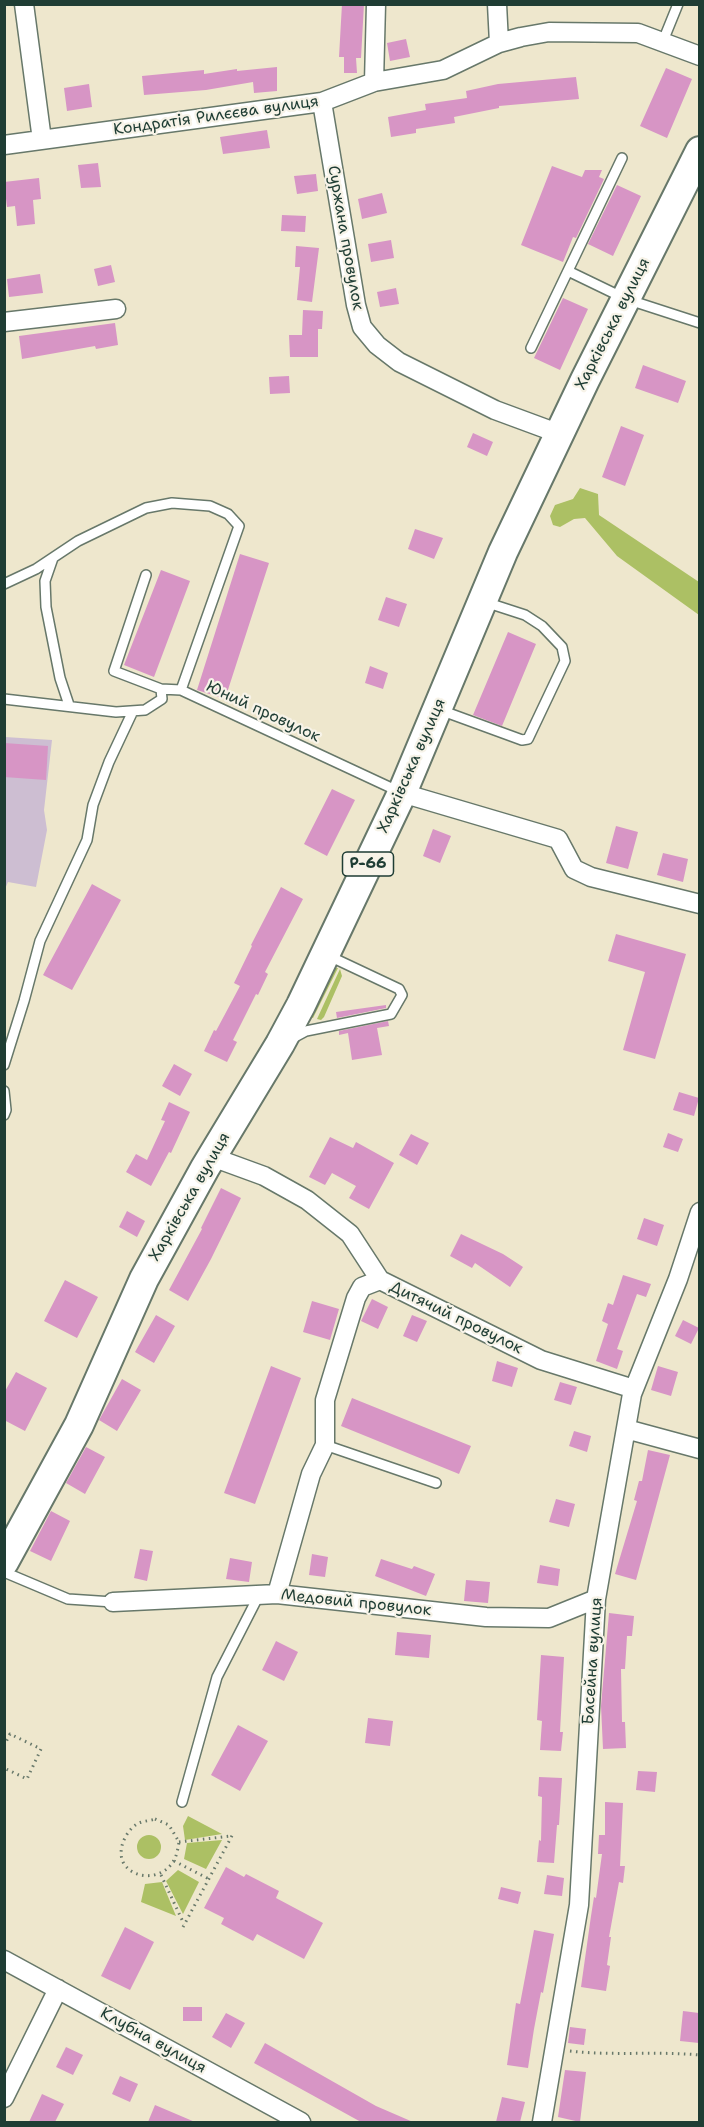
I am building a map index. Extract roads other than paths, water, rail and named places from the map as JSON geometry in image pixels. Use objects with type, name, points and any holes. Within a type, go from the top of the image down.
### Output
[{"type":"main road","name":"Харківська вулиця","points":[[4,1562],[79,1425],[144,1279],[212,1157],[280,1044],[325,954],[402,793],[503,552],[699,151]]},
{"type":"street","points":[[24,4],[42,140]]},
{"type":"street","points":[[374,81],[376,4]]},
{"type":"street","points":[[497,4],[499,43]]},
{"type":"street","name":"Кондратія Рилєєва вулиця","points":[[4,145],[322,102],[374,81],[443,70],[499,43],[549,32],[638,33],[663,40],[699,56]]},
{"type":"street","name":"Суржана провулок","points":[[322,102],[356,305],[362,327],[377,345],[399,362],[495,410],[560,434]]},
{"type":"street","points":[[4,322],[116,309]]},
{"type":"street","points":[[402,793],[558,839],[574,869],[591,877],[699,904]]},
{"type":"street","name":"Дитячий провулок","points":[[212,1157],[264,1176],[307,1200],[350,1234],[380,1280],[541,1360],[634,1389]]},
{"type":"street","name":"Басейна вулиця","points":[[542,2122],[579,1905],[596,1599],[634,1389],[678,1279],[699,1212]]},
{"type":"street","points":[[268,1595],[311,1474],[325,1445],[326,1400],[356,1298],[362,1287],[380,1280]]},
{"type":"street","points":[[626,1429],[699,1449]]},
{"type":"street","name":"Медовий провулок","points":[[113,1602],[268,1595],[486,1617],[549,1618],[596,1599]]},
{"type":"street","name":"Клубна вулиця","points":[[4,1960],[301,2122]]},
{"type":"street","points":[[4,2098],[58,1989]]},
{"type":"lane","points":[[663,40],[678,4]]},
{"type":"lane","points":[[531,348],[622,158]]},
{"type":"lane","points":[[568,271],[626,299],[699,322]]},
{"type":"lane","name":"Юний провулок","points":[[52,558],[78,541],[146,508],[172,503],[210,506],[228,514],[239,526],[181,690],[402,793]]},
{"type":"lane","points":[[4,584],[36,569],[52,558]]},
{"type":"lane","points":[[52,558],[45,581],[46,607],[60,678],[69,705]]},
{"type":"lane","points":[[146,574],[114,670],[161,689],[181,690]]},
{"type":"lane","points":[[437,709],[522,740],[528,740],[565,662],[562,647],[542,626],[525,615],[483,602]]},
{"type":"lane","points":[[4,699],[116,712],[133,711],[145,710],[162,699],[161,689]]},
{"type":"lane","points":[[4,1065],[40,940],[87,840],[93,805],[109,762],[133,711]]},
{"type":"lane","points":[[280,1044],[306,1031],[392,1014],[402,995],[399,989],[325,954]]},
{"type":"lane","points":[[4,1091],[6,1110],[4,1115]]},
{"type":"lane","points":[[325,1445],[436,1483]]},
{"type":"lane","points":[[4,1572],[68,1599],[113,1602]]},
{"type":"lane","points":[[182,1802],[217,1677],[268,1595]]}]
